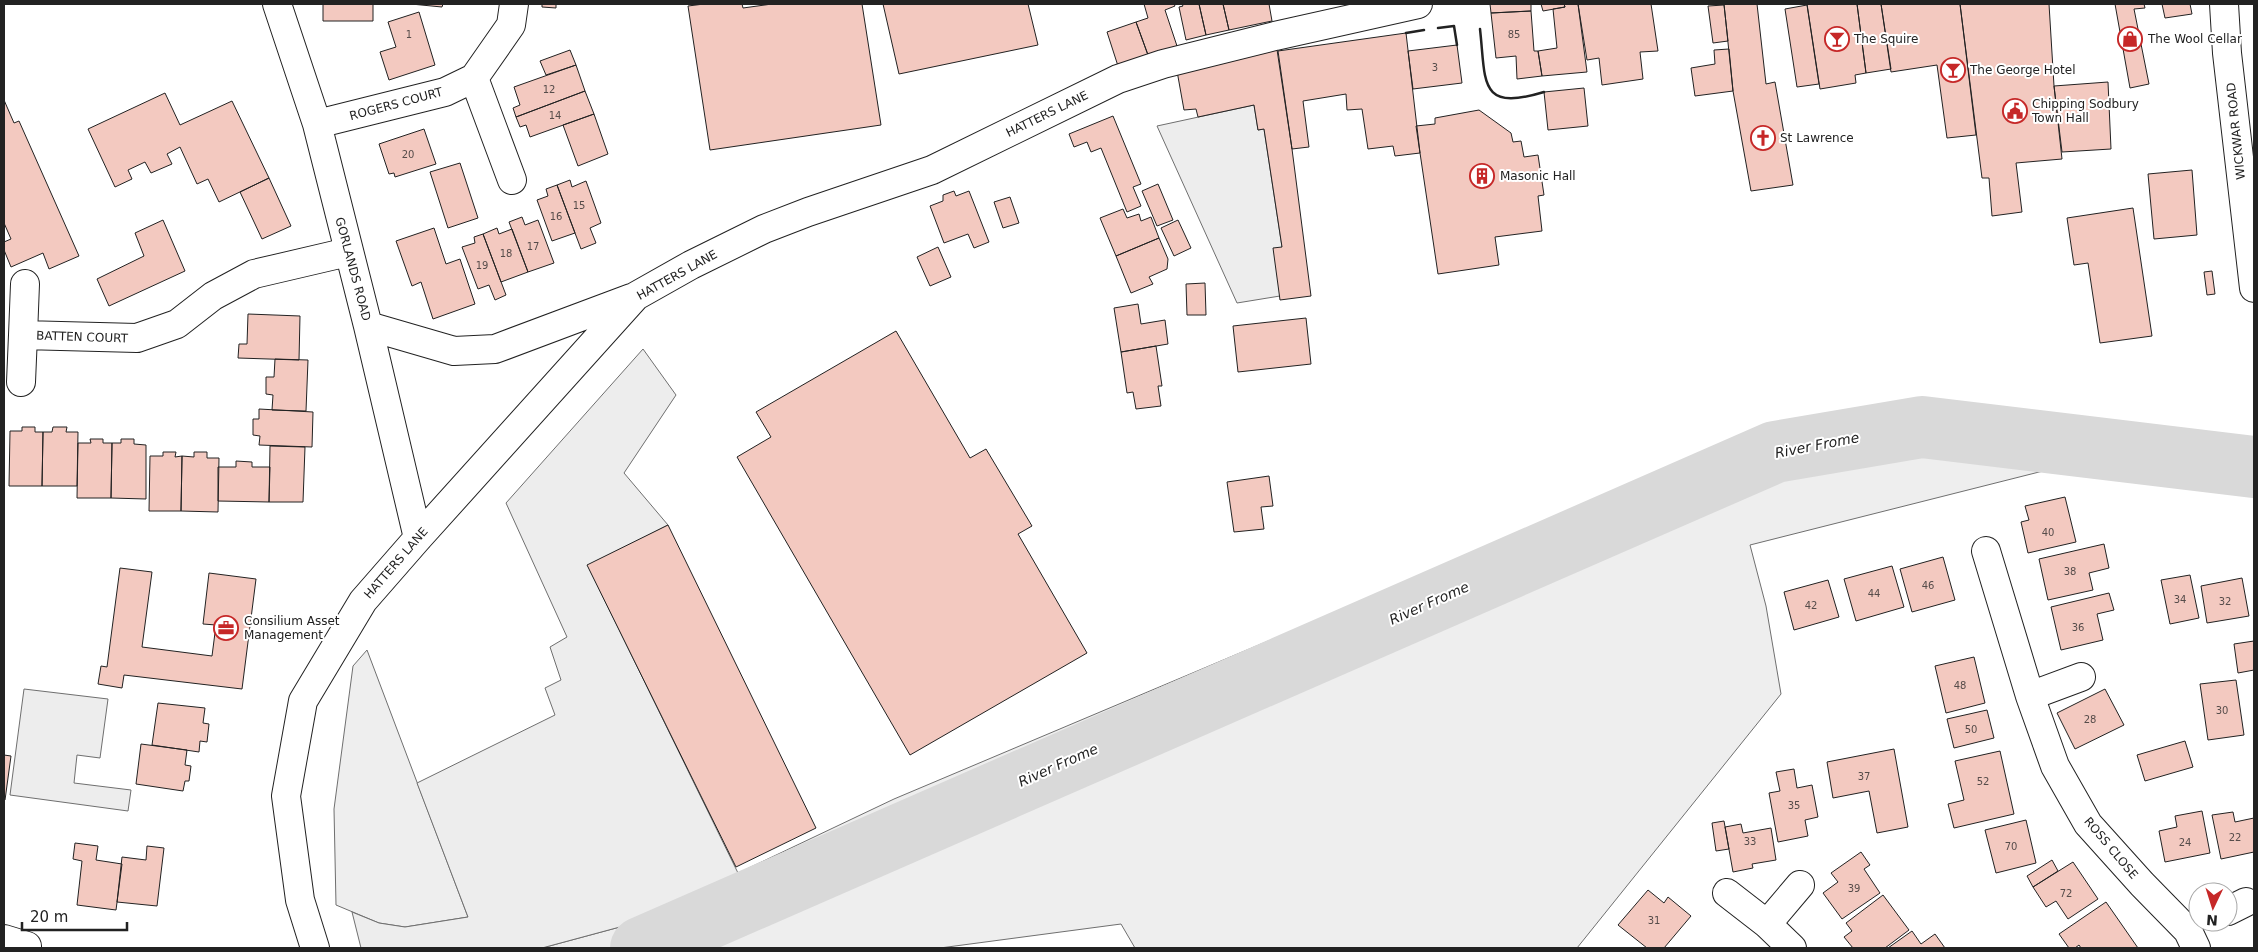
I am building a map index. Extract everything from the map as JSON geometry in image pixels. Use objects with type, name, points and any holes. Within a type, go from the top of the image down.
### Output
[{"type":"street","name":"GORLANDS ROAD","points":[[277,4],[317,124],[368,326],[418,538]]},
{"type":"street","points":[[512,180],[474,78],[511,25],[514,4]]},
{"type":"street","name":"HATTERS LANE","points":[[315,948],[300,900],[286,796],[303,700],[363,602],[418,538],[636,296],[691,265],[764,230],[808,212],[932,170],[1118,79],[1163,64],[1275,36],[1418,4]]},
{"type":"street","name":"WICKWAR ROAD","points":[[2224,4],[2227,52],[2254,288]]},
{"type":"street","name":"ROGERS COURT","points":[[317,124],[444,92],[474,78]]},
{"type":"street","name":"BATTEN COURT","points":[[21,382],[23,334],[137,338],[177,324],[213,296],[254,274],[348,252]]},
{"type":"street","points":[[23,334],[25,284]]},
{"type":"street","points":[[368,326],[454,351],[494,349],[636,296]]},
{"type":"street","name":"ROSS CLOSE","points":[[1986,550],[2030,696],[2055,766],[2088,824],[2197,934]]},
{"type":"street","points":[[2030,696],[2081,677]]},
{"type":"street","points":[[1767,924],[1800,884]]},
{"type":"street","points":[[1727,893],[1767,924],[1792,948]]},
{"type":"shaded area","points":[[1254,105],[1258,130],[1264,129],[1282,247],[1280,296],[1237,303],[1157,126]]},
{"type":"shaded area","points":[[643,349],[676,395],[624,473],[668,525],[588,566],[738,873],[631,924],[542,948],[361,948],[352,912],[379,923],[405,927],[468,917],[417,783],[555,715],[545,688],[561,680],[550,647],[567,637],[506,503]]},
{"type":"shaded area","points":[[1923,410],[2053,425],[2051,469],[1750,545],[1766,606],[1781,694],[1577,948],[1135,948],[1121,924],[940,948],[542,948],[631,924],[894,799],[1761,433]]},
{"type":"shaded area","points":[[367,650],[468,917],[405,927],[379,923],[336,905],[334,809],[353,666]]},
{"type":"shaded area","points":[[24,689],[108,699],[100,758],[77,755],[74,783],[131,790],[128,811],[10,795]]},
{"type":"building","points":[[323,4],[373,4],[373,21],[323,21]]},
{"type":"building","points":[[411,4],[443,4],[442,7]]},
{"type":"building","points":[[542,4],[556,4],[556,8],[542,7]]},
{"type":"building","points":[[742,4],[743,8],[772,4],[862,4],[881,125],[710,150],[688,6]]},
{"type":"building","points":[[883,4],[1028,4],[1038,45],[899,74]]},
{"type":"building","points":[[1144,4],[1174,4],[1175,6],[1165,10],[1177,46],[1148,55],[1136,22],[1148,18]]},
{"type":"building","points":[[1182,4],[1199,4],[1206,35],[1186,40],[1179,7],[1183,6]]},
{"type":"building","points":[[1199,4],[1223,4],[1229,30],[1206,35]]},
{"type":"building","points":[[1223,4],[1269,4],[1272,21],[1229,30]]},
{"type":"building","points":[[1490,4],[1531,4],[1531,11],[1491,13]]},
{"type":"building","points":[[1541,4],[1564,4],[1565,7],[1543,11]]},
{"type":"building","points":[[1564,4],[1578,4],[1587,72],[1542,76],[1538,51],[1557,48],[1553,9],[1565,7]]},
{"type":"building","points":[[1578,4],[1651,4],[1658,51],[1640,52],[1643,79],[1602,85],[1599,58],[1587,60]]},
{"type":"building","name":"St Lawrence","points":[[1724,4],[1757,4],[1766,84],[1775,82],[1793,185],[1751,191],[1733,91]]},
{"type":"building","name":"The Squire","points":[[1807,4],[1857,4],[1866,73],[1855,75],[1856,83],[1820,89]]},
{"type":"building","points":[[1857,4],[1881,4],[1891,69],[1866,73]]},
{"type":"building","name":"The George Hotel","points":[[1881,4],[1960,4],[1976,135],[1947,138],[1937,65],[1891,72]]},
{"type":"building","name":"Chipping Sodbury Town Hall","points":[[1960,4],[2049,4],[2054,86],[2062,159],[2016,163],[2022,212],[1992,216],[1989,178],[1982,178]]},
{"type":"building","name":"The Wool Cellar","points":[[2115,4],[2144,4],[2145,8],[2134,9],[2149,84],[2130,88]]},
{"type":"building","points":[[2162,4],[2190,4],[2192,14],[2165,18]]},
{"type":"building","points":[[1724,5],[1728,41],[1713,43],[1708,6]]},
{"type":"building","points":[[1807,5],[1819,84],[1797,87],[1785,9]]},
{"type":"building","points":[[1531,11],[1534,51],[1538,51],[1542,76],[1517,79],[1516,56],[1496,58],[1491,13]]},
{"type":"building","points":[[419,12],[435,65],[389,80],[380,52],[396,47],[388,22]]},
{"type":"building","points":[[1136,22],[1148,55],[1118,66],[1107,32]]},
{"type":"building","points":[[1406,33],[1420,153],[1395,156],[1393,146],[1368,149],[1362,109],[1347,110],[1346,94],[1303,101],[1309,147],[1292,149],[1278,51]]},
{"type":"building","points":[[1276,43],[1311,296],[1280,300],[1273,248],[1282,247],[1264,129],[1258,130],[1254,105],[1198,117],[1196,109],[1184,110],[1177,71]]},
{"type":"building","points":[[1457,45],[1462,83],[1413,89],[1408,51]]},
{"type":"building","points":[[1729,49],[1733,91],[1695,96],[1691,68],[1715,64],[1714,50]]},
{"type":"building","points":[[570,50],[576,65],[546,75],[540,61]]},
{"type":"building","points":[[576,65],[585,91],[516,117],[513,108],[520,105],[514,87]]},
{"type":"building","points":[[2108,82],[2111,149],[2062,152],[2054,86]]},
{"type":"building","points":[[1584,88],[1588,126],[1548,130],[1544,92]]},
{"type":"building","points":[[585,91],[594,114],[530,137],[526,125],[520,127],[516,117]]},
{"type":"building","points":[[165,93],[180,125],[232,101],[269,178],[219,202],[208,179],[197,184],[180,147],[167,154],[172,164],[151,173],[145,162],[128,170],[132,179],[115,187],[88,129]]},
{"type":"building","points":[[4,100],[14,123],[19,121],[79,256],[49,269],[43,253],[11,267],[4,250],[4,242],[11,239],[4,223]]},
{"type":"building","name":"Masonic Hall","points":[[1479,110],[1511,133],[1513,142],[1521,141],[1524,157],[1538,155],[1544,195],[1538,196],[1542,231],[1495,237],[1499,265],[1438,274],[1416,126],[1435,124],[1435,118]]},
{"type":"building","points":[[594,114],[608,154],[578,166],[563,125]]},
{"type":"building","points":[[1113,116],[1141,184],[1133,187],[1141,206],[1127,212],[1101,148],[1091,152],[1087,142],[1074,147],[1069,134]]},
{"type":"building","points":[[424,129],[436,164],[395,177],[394,173],[389,174],[379,144]]},
{"type":"building","points":[[460,163],[478,218],[448,228],[430,172]]},
{"type":"building","points":[[2192,170],[2197,235],[2154,239],[2148,174]]},
{"type":"building","points":[[269,178],[291,226],[262,239],[240,192]]},
{"type":"building","points":[[570,180],[572,187],[586,181],[601,223],[590,228],[596,243],[581,249],[557,185]]},
{"type":"building","points":[[1158,184],[1173,220],[1157,226],[1142,191]]},
{"type":"building","points":[[557,185],[575,233],[552,241],[537,200],[548,196],[546,189]]},
{"type":"building","points":[[954,191],[956,196],[969,191],[989,242],[974,248],[968,234],[944,243],[930,206],[943,201],[943,195]]},
{"type":"building","points":[[1010,197],[1019,223],[1003,228],[994,202]]},
{"type":"building","points":[[2133,208],[2152,336],[2100,343],[2088,263],[2074,265],[2067,218]]},
{"type":"building","points":[[1123,209],[1127,218],[1139,214],[1141,221],[1151,217],[1159,238],[1116,256],[1100,218]]},
{"type":"building","points":[[522,217],[525,225],[538,220],[554,263],[528,272],[509,222]]},
{"type":"building","points":[[163,220],[185,271],[109,306],[97,279],[144,256],[135,233]]},
{"type":"building","points":[[1178,220],[1191,248],[1174,256],[1161,228]]},
{"type":"building","points":[[434,228],[446,264],[460,259],[475,304],[433,319],[421,282],[412,286],[396,241]]},
{"type":"building","points":[[497,228],[499,234],[512,229],[528,272],[501,282],[483,234]]},
{"type":"building","points":[[483,234],[506,295],[495,300],[489,285],[478,289],[462,247],[475,243],[474,237]]},
{"type":"building","points":[[1159,238],[1168,259],[1167,269],[1149,277],[1153,284],[1131,293],[1116,256]]},
{"type":"building","points":[[938,247],[951,277],[930,286],[917,257]]},
{"type":"building","points":[[2212,271],[2215,294],[2207,295],[2204,272]]},
{"type":"building","points":[[1205,283],[1206,315],[1187,315],[1186,284]]},
{"type":"building","points":[[1138,304],[1141,324],[1165,320],[1168,344],[1121,352],[1114,308]]},
{"type":"building","points":[[248,314],[300,316],[299,360],[238,358],[239,344],[247,344]]},
{"type":"building","points":[[1306,318],[1311,364],[1238,372],[1233,326]]},
{"type":"building","points":[[896,331],[970,458],[986,449],[1032,526],[1018,534],[1087,653],[910,755],[737,457],[771,437],[756,412]]},
{"type":"building","points":[[1156,346],[1162,386],[1158,386],[1161,406],[1136,409],[1133,392],[1127,393],[1121,352]]},
{"type":"building","points":[[275,359],[308,360],[306,411],[272,410],[273,395],[266,394],[266,377],[274,377]]},
{"type":"building","points":[[259,409],[313,412],[312,447],[259,445],[260,436],[253,435],[253,419],[259,419]]},
{"type":"building","points":[[22,427],[35,427],[35,432],[43,432],[42,486],[9,486],[10,431],[22,431]]},
{"type":"building","points":[[53,427],[67,427],[66,432],[78,432],[77,486],[42,486],[43,432],[52,432]]},
{"type":"building","points":[[90,439],[103,439],[103,443],[112,443],[111,498],[77,498],[78,443],[91,443]]},
{"type":"building","points":[[121,439],[134,439],[134,444],[146,445],[146,499],[111,498],[112,443],[121,443]]},
{"type":"building","points":[[270,446],[305,447],[303,502],[269,502]]},
{"type":"building","points":[[163,452],[176,452],[175,457],[182,456],[181,511],[149,511],[150,456],[163,456]]},
{"type":"building","points":[[194,452],[207,452],[207,458],[219,458],[218,512],[181,511],[182,456],[194,457]]},
{"type":"building","points":[[236,461],[252,462],[252,467],[270,467],[269,502],[218,501],[218,467],[236,467]]},
{"type":"building","points":[[1269,476],[1273,506],[1261,507],[1264,529],[1234,532],[1227,482]]},
{"type":"building","points":[[2065,497],[2076,542],[2028,553],[2021,522],[2029,520],[2025,506]]},
{"type":"building","points":[[668,525],[816,828],[736,867],[587,565]]},
{"type":"building","points":[[2104,544],[2109,568],[2089,573],[2093,590],[2048,600],[2039,559]]},
{"type":"building","points":[[1943,557],[1955,600],[1912,612],[1900,569]]},
{"type":"building","points":[[1892,566],[1904,607],[1856,621],[1844,579]]},
{"type":"building","points":[[120,568],[152,572],[142,647],[212,656],[216,625],[203,624],[209,573],[256,579],[242,689],[124,675],[122,688],[98,684],[101,666],[107,667]]},
{"type":"building","points":[[2190,575],[2199,618],[2170,624],[2161,580]]},
{"type":"building","points":[[2242,578],[2249,616],[2207,623],[2201,586]]},
{"type":"building","points":[[1828,580],[1839,617],[1794,630],[1784,592]]},
{"type":"building","points":[[2109,593],[2114,610],[2097,614],[2103,640],[2061,650],[2051,607]]},
{"type":"building","points":[[2254,641],[2254,670],[2238,673],[2234,644]]},
{"type":"building","points":[[1974,657],[1985,703],[1946,713],[1935,666]]},
{"type":"building","points":[[2236,680],[2244,735],[2208,740],[2200,684]]},
{"type":"building","points":[[2105,689],[2124,725],[2075,749],[2057,713]]},
{"type":"building","points":[[158,703],[205,708],[203,723],[209,724],[207,742],[200,741],[199,752],[152,745]]},
{"type":"building","points":[[1987,710],[1994,738],[1954,748],[1947,719]]},
{"type":"building","points":[[2185,741],[2193,767],[2145,781],[2137,755]]},
{"type":"building","points":[[141,744],[187,750],[185,765],[191,766],[189,781],[185,781],[183,791],[136,784]]},
{"type":"building","points":[[1894,749],[1908,827],[1877,833],[1869,791],[1833,798],[1827,762]]},
{"type":"building","points":[[2000,751],[2014,814],[1954,828],[1948,804],[1964,800],[1955,761]]},
{"type":"building","points":[[4,755],[11,756],[5,800],[4,800]]},
{"type":"building","points":[[1794,769],[1797,788],[1812,785],[1818,817],[1805,820],[1808,836],[1778,842],[1769,793],[1780,791],[1776,772]]},
{"type":"building","points":[[2202,811],[2210,853],[2165,862],[2159,831],[2177,827],[2175,816]]},
{"type":"building","points":[[2233,812],[2235,822],[2254,818],[2254,852],[2221,859],[2212,815]]},
{"type":"building","points":[[2026,820],[2036,863],[1996,873],[1985,830]]},
{"type":"building","points":[[1724,821],[1729,849],[1716,851],[1712,823]]},
{"type":"building","points":[[1741,824],[1743,833],[1771,828],[1776,860],[1752,864],[1753,868],[1733,872],[1725,827]]},
{"type":"building","points":[[75,843],[98,846],[96,860],[122,864],[116,910],[77,905],[82,861],[73,859]]},
{"type":"building","points":[[147,846],[164,848],[157,906],[117,902],[122,857],[146,860]]},
{"type":"building","points":[[1861,852],[1870,865],[1864,869],[1880,893],[1842,919],[1823,893],[1838,882],[1831,873]]},
{"type":"building","points":[[2052,860],[2058,871],[2033,887],[2027,876]]},
{"type":"building","points":[[2073,862],[2098,899],[2068,919],[2056,901],[2046,907],[2033,887]]},
{"type":"building","points":[[1648,890],[1664,903],[1668,897],[1691,916],[1664,948],[1647,948],[1618,925]]},
{"type":"building","points":[[1883,895],[1909,930],[1885,948],[1853,948],[1844,937],[1852,931],[1846,923]]},
{"type":"building","points":[[2106,902],[2138,948],[2081,948],[2079,945],[2075,948],[2069,948],[2059,934]]},
{"type":"building","points":[[1912,931],[1921,944],[1935,934],[1945,948],[1888,948]]},
{"type":"waterway","name":"River Frome","points":[[641,948],[1775,452],[1922,427],[2254,467]]},
{"type":"wall","points":[[1438,28],[1454,26],[1457,45]]},
{"type":"wall","points":[[1480,29],[1485,77],[1496,95],[1507,98],[1523,97],[1544,92]]},
{"type":"wall","points":[[1406,33],[1424,30]]},
{"type":"place","name":"The Squire","points":[[1837,39]]},
{"type":"place","name":"The Wool Cellar","points":[[2130,39]]},
{"type":"place","name":"The George Hotel","points":[[1953,70]]},
{"type":"place","name":"Chipping Sodbury Town Hall","points":[[2015,111]]},
{"type":"place","name":"St Lawrence","points":[[1763,138]]},
{"type":"place","name":"Masonic Hall","points":[[1482,176]]},
{"type":"place","name":"Consilium Asset Management","points":[[226,628]]}]
